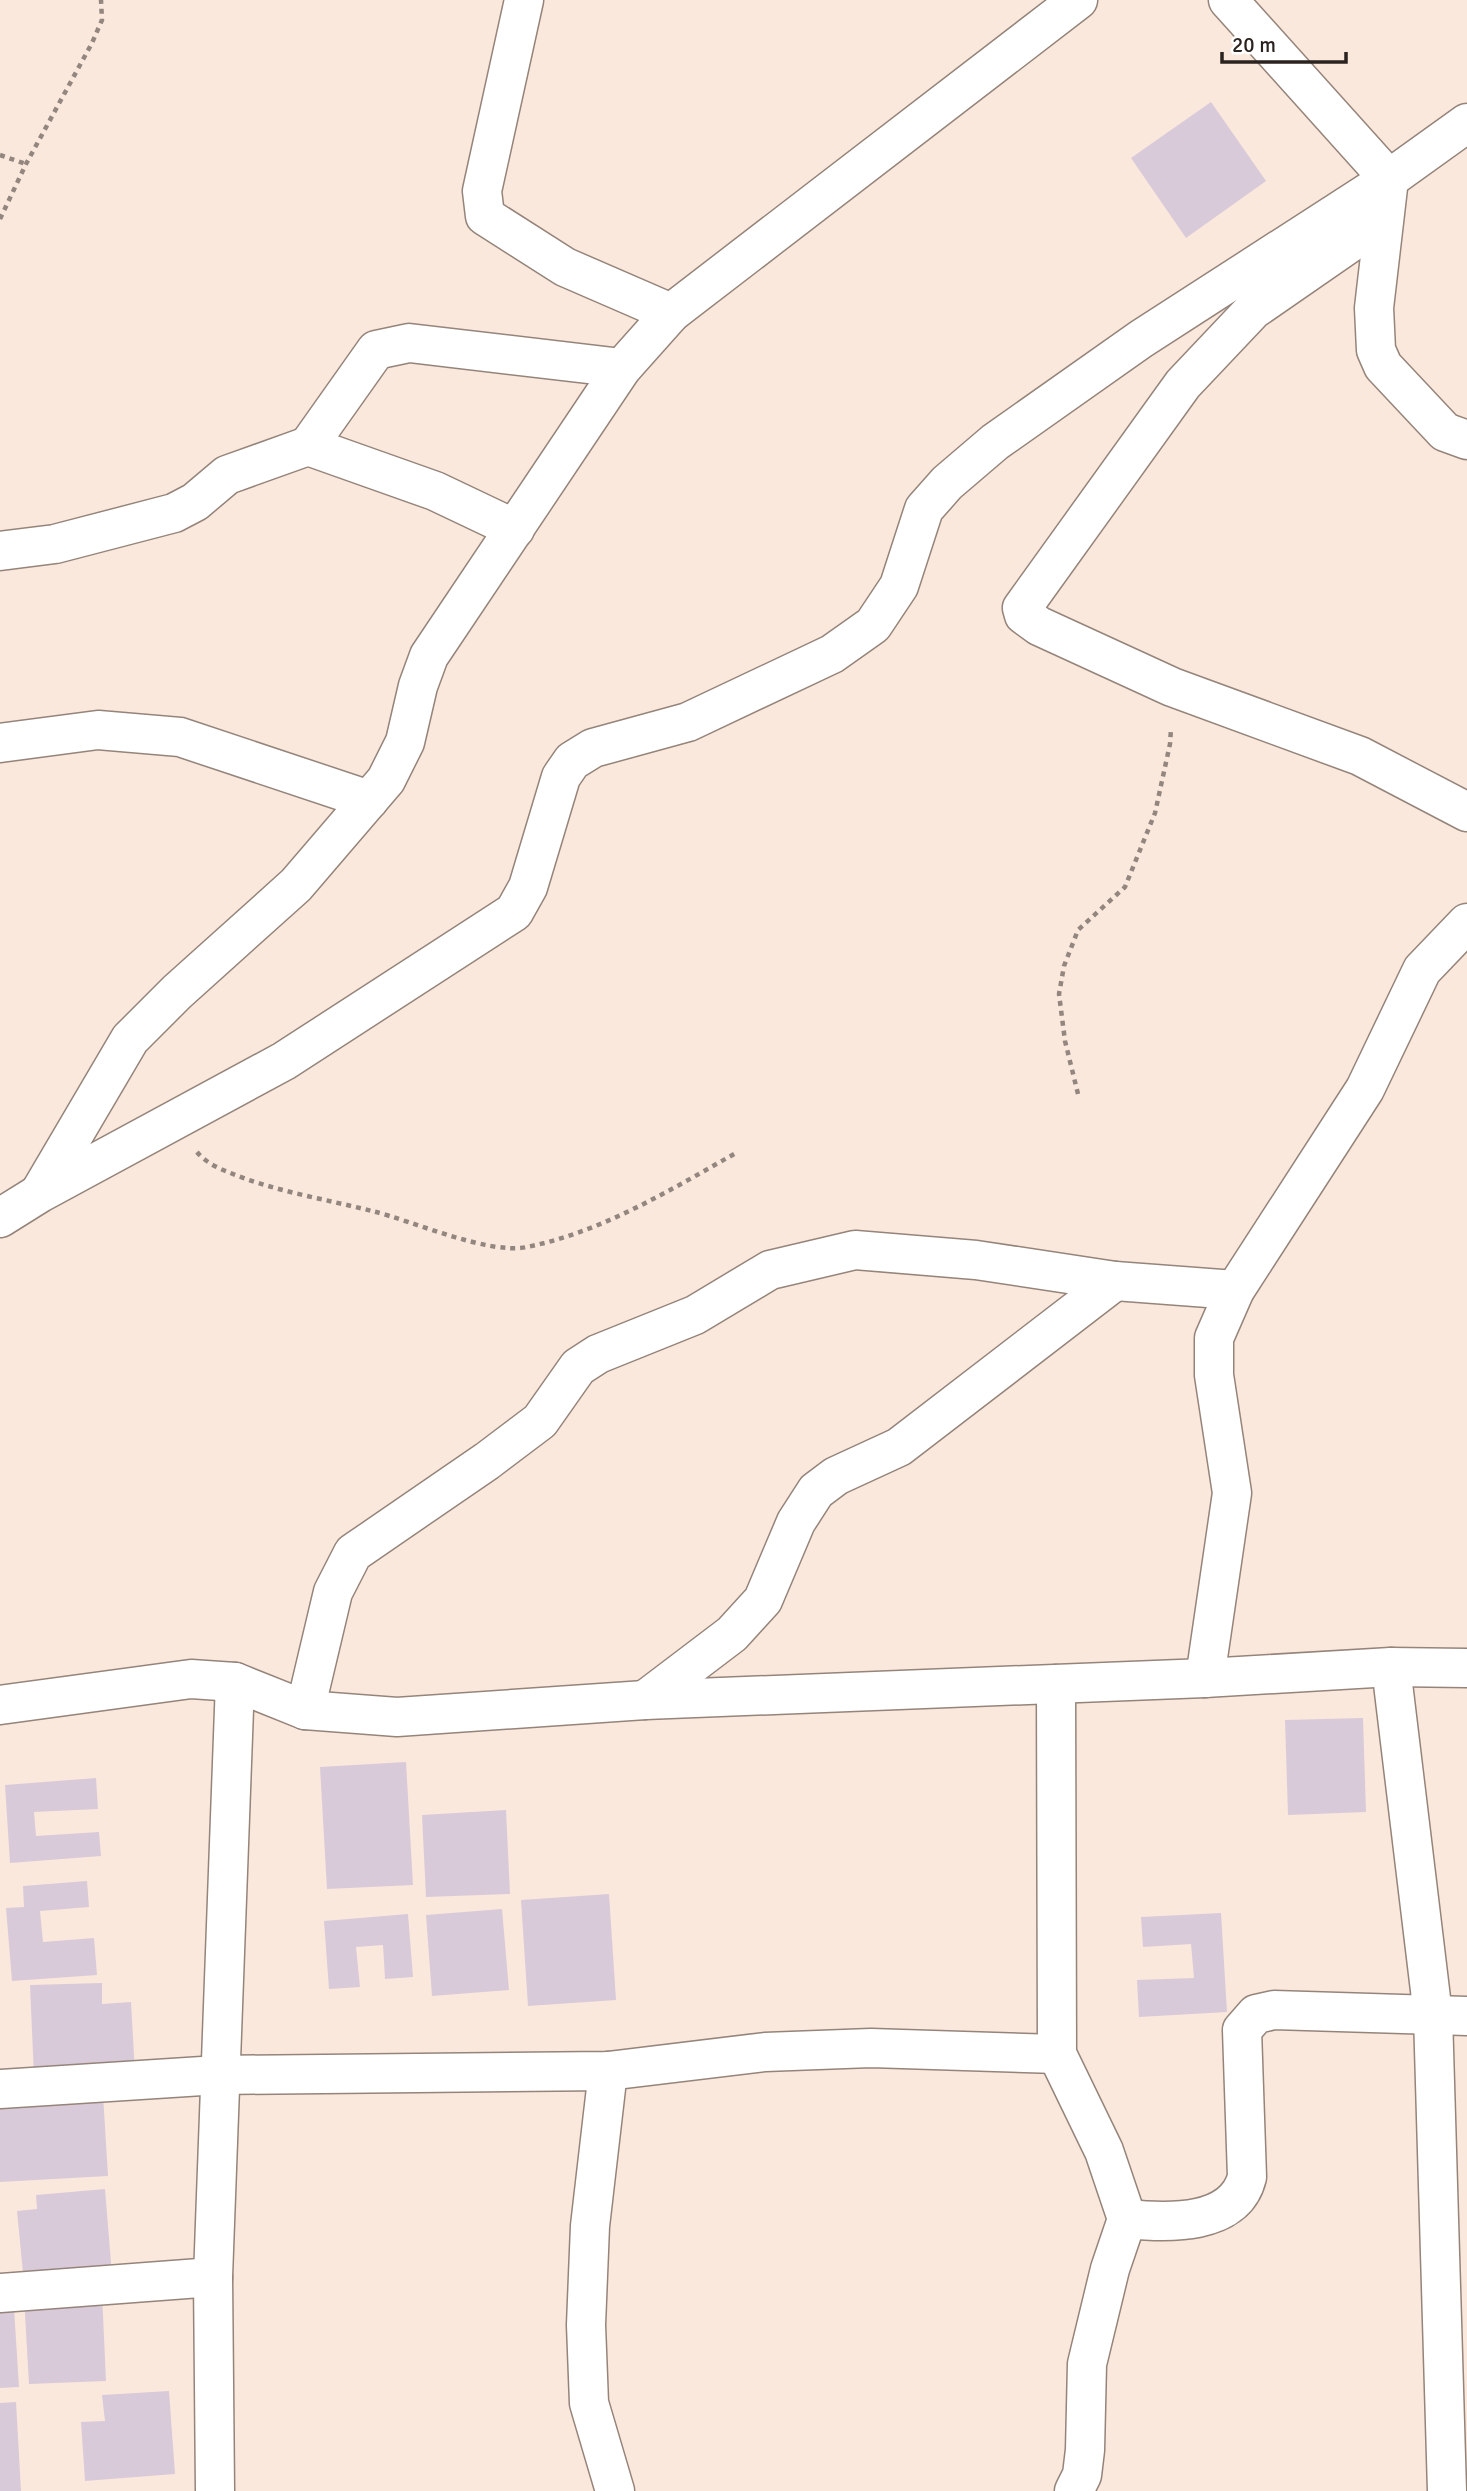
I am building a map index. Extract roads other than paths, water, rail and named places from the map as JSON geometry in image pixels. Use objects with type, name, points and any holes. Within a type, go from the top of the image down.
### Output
[{"type":"street","points":[[524,0],[482,191],[485,216],[565,267],[671,313]]},
{"type":"street","points":[[40,1193],[130,1039],[177,992],[296,885],[396,765],[429,656],[622,368],[671,313],[1077,0]]},
{"type":"street","points":[[1228,0],[1389,179]]},
{"type":"street","points":[[0,1218],[40,1193],[284,1061],[513,912],[528,887],[561,777],[572,761],[593,748],[688,722],[832,654],[873,625],[900,586],[924,509],[947,483],[995,442],[1141,340],[1389,179],[1467,123]]},
{"type":"street","points":[[1389,179],[1374,308],[1376,351],[1383,366],[1445,432],[1467,440]]},
{"type":"street","points":[[1383,220],[1253,310],[1183,384],[1025,599],[1022,608],[1024,615],[1039,626],[1172,687],[1360,756],[1467,812]]},
{"type":"street","points":[[0,551],[55,544],[174,513],[195,502],[227,475],[307,446],[376,350],[391,345],[409,343],[622,368]]},
{"type":"street","points":[[307,446],[435,491],[515,529]]},
{"type":"street","points":[[0,743],[98,730],[180,737],[369,800]]},
{"type":"street","points":[[1205,1678],[1232,1493],[1212,1353],[1214,1338],[1235,1290],[1365,1089],[1422,970],[1467,923]]},
{"type":"street","points":[[305,1710],[333,1592],[353,1553],[488,1461],[540,1421],[578,1367],[598,1354],[695,1315],[770,1270],[855,1250],[976,1260],[1115,1280],[1235,1290]]},
{"type":"street","points":[[645,1700],[732,1634],[763,1600],[796,1522],[816,1491],[836,1476],[908,1440],[1115,1280]]},
{"type":"street","points":[[1391,1667],[1450,2015],[1447,2491]]},
{"type":"street","points":[[0,1705],[191,1679],[236,1682],[305,1710],[397,1717],[645,1700],[1205,1678],[1391,1667],[1467,1668]]},
{"type":"street","points":[[215,2491],[213,2277],[218,2075],[236,1682]]},
{"type":"street","points":[[1056,1684],[1057,2054],[1104,2151],[1128,2220],[1110,2269],[1087,2364],[1085,2450],[1082,2475],[1074,2491]]},
{"type":"street","points":[[1128,2220],[1168,2223],[1194,2219],[1237,2201],[1244,2190],[1247,2177],[1242,2030],[1256,2014],[1274,2010],[1450,2015]]},
{"type":"street","points":[[0,2089],[218,2075],[608,2071],[778,2052],[871,2048],[1057,2054]]},
{"type":"street","points":[[608,2071],[590,2225],[586,2325],[589,2403],[600,2450],[615,2491]]},
{"type":"street","points":[[0,2293],[213,2277]]}]
